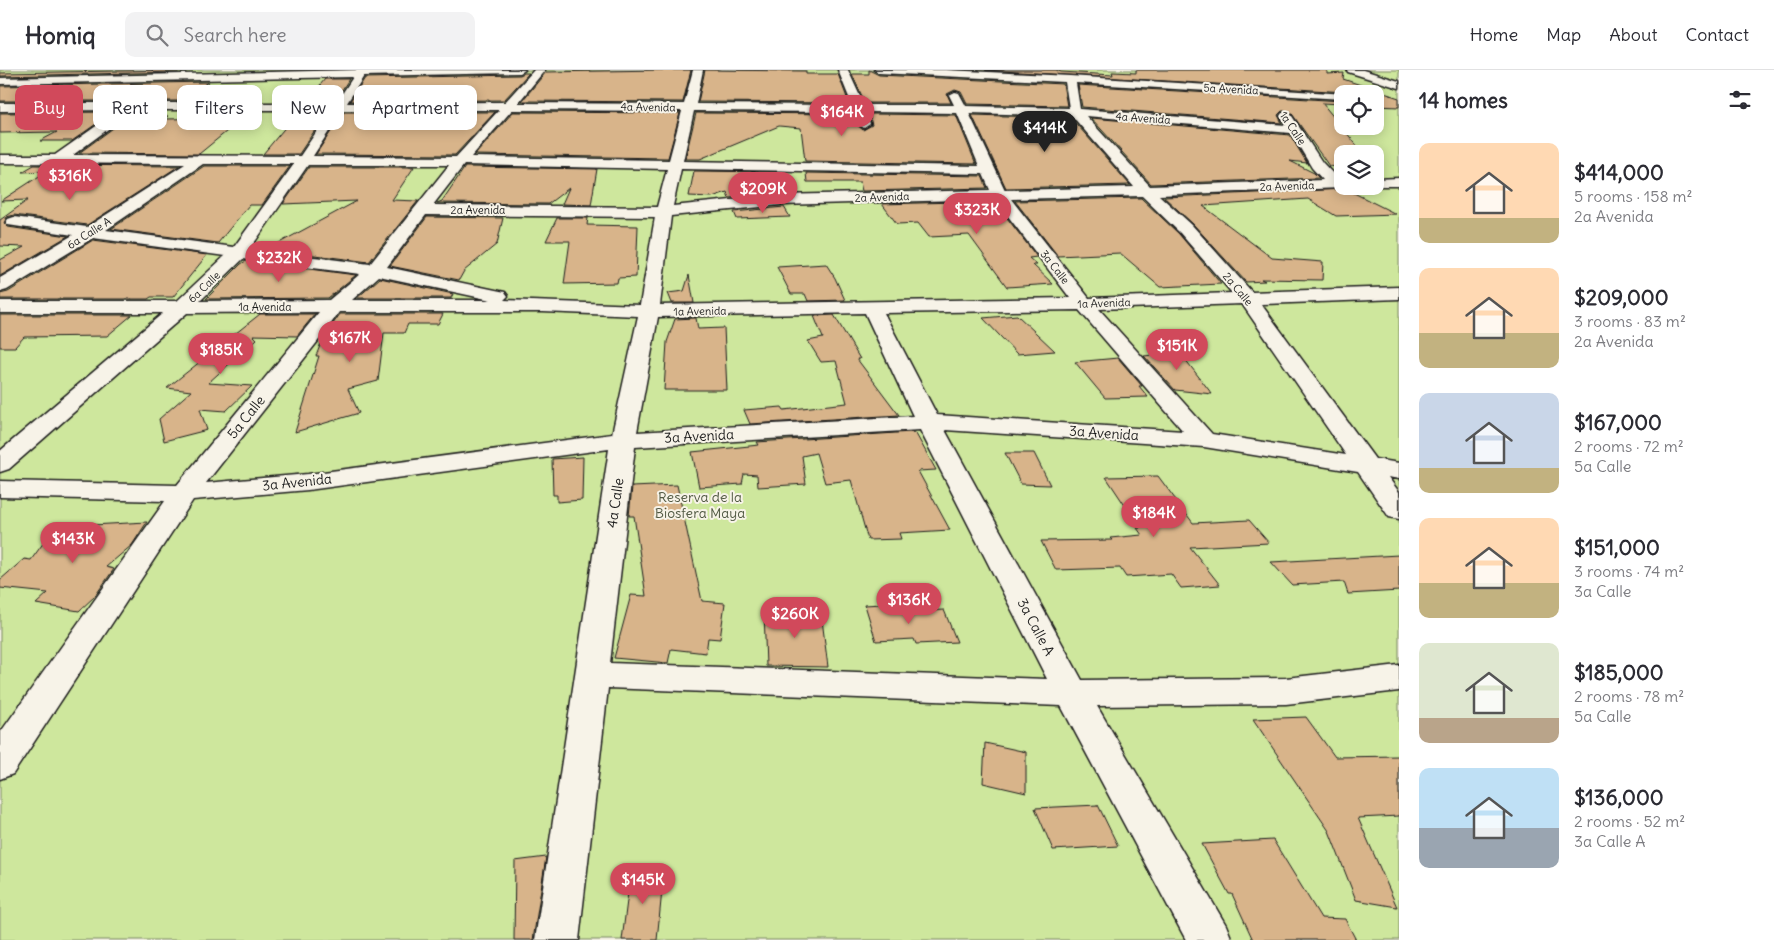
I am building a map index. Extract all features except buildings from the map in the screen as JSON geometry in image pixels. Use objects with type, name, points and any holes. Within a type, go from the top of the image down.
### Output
[{"type":"street","points":[[0,92],[50,70]]},
{"type":"street","points":[[0,81],[186,73],[520,70]]},
{"type":"street","name":"5a Calle","points":[[0,763],[184,493],[319,328],[332,308],[375,270],[460,161],[540,70]]},
{"type":"street","name":"4a Calle","points":[[557,940],[623,440],[649,311],[664,212],[698,70]]},
{"type":"street","points":[[843,70],[860,109],[865,128]]},
{"type":"street","name":"5a Avenida","points":[[879,70],[946,71],[1334,95]]},
{"type":"street","points":[[1352,70],[1399,86]]},
{"type":"street","name":"6a Calle","points":[[344,100],[362,71]]},
{"type":"street","name":"3a Calle","points":[[946,71],[999,194],[1084,304],[1204,440]]},
{"type":"street","points":[[166,85],[186,73]]},
{"type":"street","points":[[1370,76],[1399,74]]},
{"type":"street","name":"1a Calle","points":[[1229,78],[1278,106],[1296,130],[1317,165],[1334,180]]},
{"type":"street","points":[[1070,79],[1075,112]]},
{"type":"street","points":[[1156,85],[1163,98]]},
{"type":"street","name":"4a Avenida","points":[[344,108],[510,106],[961,109],[1075,112],[1296,130]]},
{"type":"street","name":"4a Avenida","points":[[0,107],[93,107]]},
{"type":"street","name":"4a Avenida","points":[[167,107],[272,108]]},
{"type":"street","name":"2a Calle","points":[[1075,112],[1146,191],[1186,228],[1247,298],[1399,511]]},
{"type":"street","points":[[57,160],[98,130]]},
{"type":"street","name":"6a Calle","points":[[0,464],[183,306],[238,253],[324,130]]},
{"type":"street","points":[[0,158],[57,160],[460,161],[988,170]]},
{"type":"street","name":"6a Calle A","points":[[0,286],[93,232],[155,192],[201,159]]},
{"type":"street","points":[[1384,183],[1399,182]]},
{"type":"street","name":"2a Avenida","points":[[422,210],[664,212],[780,200],[1334,184]]},
{"type":"street","points":[[14,222],[375,270],[543,306]]},
{"type":"street","name":"1a Avenida","points":[[0,307],[183,306],[332,308],[543,306],[649,311],[1084,304],[1399,293]]},
{"type":"street","name":"3a Calle A","points":[[872,308],[926,422],[1072,693],[1210,940]]},
{"type":"street","name":"3a Avenida","points":[[0,489],[184,493],[308,482],[623,440],[926,422],[1204,440],[1399,470]]},
{"type":"street","points":[[592,675],[1072,693],[1286,691],[1399,678]]},
{"type":"green space","name":"Reserva de la Biosfera Maya","points":[[0,70],[1399,70],[1399,940],[0,940]]}]
